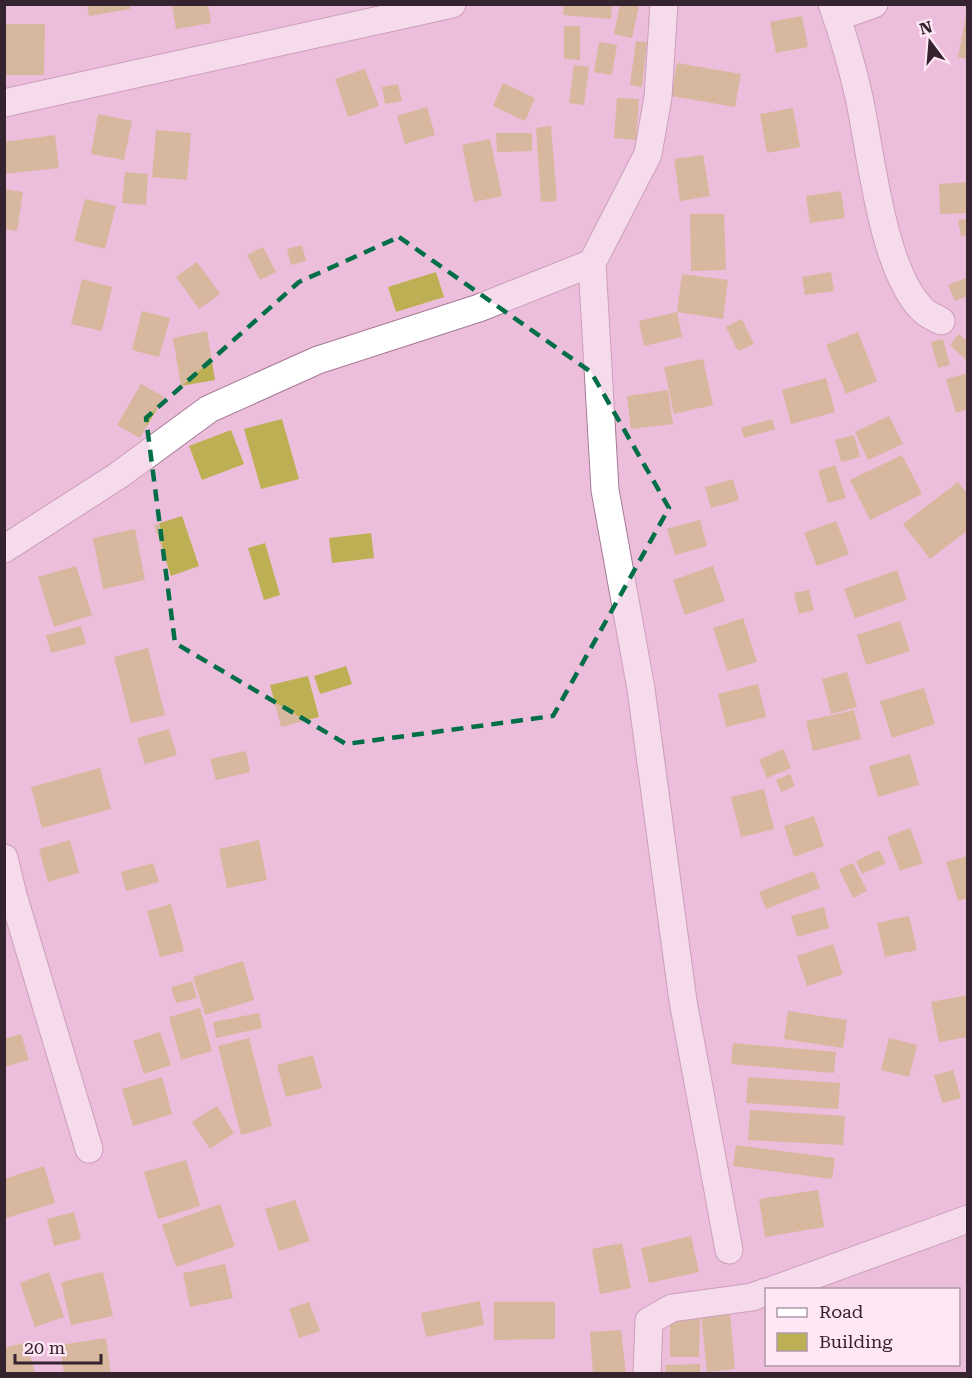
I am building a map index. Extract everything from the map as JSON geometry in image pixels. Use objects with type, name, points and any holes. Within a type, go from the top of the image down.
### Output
[{"type":"street","points":[[4,103],[452,4]]},
{"type":"street","points":[[664,4],[658,97],[648,154],[592,263],[605,490],[641,689],[683,1001],[729,1250]]},
{"type":"street","points":[[874,4],[835,11],[859,98],[868,157],[897,265],[915,300],[926,312],[941,321]]},
{"type":"street","points":[[4,549],[119,475],[209,409],[318,360],[479,308],[592,263]]},
{"type":"street","points":[[4,858],[16,906],[89,1149]]},
{"type":"street","points":[[778,1288],[968,1219]]},
{"type":"street","points":[[647,1374],[649,1321],[672,1308],[752,1297],[765,1292]]},
{"type":"highlighted area","points":[[399,237],[591,372],[669,508],[553,716],[346,744],[175,643],[146,418],[299,282]]},
{"type":"building","points":[[87,4],[130,4],[130,9],[89,16]]},
{"type":"building","points":[[172,4],[208,4],[211,23],[176,29]]},
{"type":"building","points":[[564,4],[612,4],[611,19],[563,15]]},
{"type":"building","points":[[620,4],[639,5],[632,38],[614,34]]},
{"type":"building","points":[[966,15],[968,15],[968,59],[958,57]]},
{"type":"building","points":[[802,16],[808,47],[776,53],[770,22]]},
{"type":"building","points":[[4,24],[45,24],[44,75],[4,75]]},
{"type":"building","points":[[564,26],[580,26],[580,60],[564,59]]},
{"type":"building","points":[[636,41],[647,42],[642,87],[630,85]]},
{"type":"building","points":[[599,42],[617,45],[612,75],[594,72]]},
{"type":"building","points":[[677,63],[741,74],[735,107],[671,96]]},
{"type":"building","points":[[574,65],[589,67],[584,105],[569,103]]},
{"type":"building","points":[[365,69],[379,106],[348,117],[335,79]]},
{"type":"building","points":[[503,83],[535,98],[525,121],[493,106]]},
{"type":"building","points":[[398,84],[402,101],[385,104],[382,87]]},
{"type":"building","points":[[617,98],[639,99],[636,140],[614,138]]},
{"type":"building","points":[[427,107],[435,135],[405,144],[397,116]]},
{"type":"building","points":[[793,108],[800,147],[767,153],[760,114]]},
{"type":"building","points":[[98,114],[132,121],[124,160],[91,154]]},
{"type":"building","points":[[551,126],[557,201],[541,202],[536,128]]},
{"type":"building","points":[[156,130],[191,133],[187,180],[152,177]]},
{"type":"building","points":[[496,133],[532,133],[532,151],[497,152]]},
{"type":"building","points":[[55,135],[59,168],[4,174],[4,142]]},
{"type":"building","points":[[490,139],[502,196],[474,202],[462,145]]},
{"type":"building","points":[[703,155],[710,196],[680,201],[674,159]]},
{"type":"building","points":[[125,172],[148,174],[146,205],[122,203]]},
{"type":"building","points":[[968,182],[968,213],[940,214],[939,184]]},
{"type":"building","points":[[4,189],[23,192],[17,231],[4,229]]},
{"type":"building","points":[[841,191],[845,218],[810,223],[806,196]]},
{"type":"building","points":[[85,199],[116,206],[105,249],[74,241]]},
{"type":"building","points":[[690,214],[724,214],[726,270],[691,271]]},
{"type":"building","points":[[968,219],[968,235],[961,236],[958,220]]},
{"type":"building","points":[[302,245],[306,261],[291,265],[287,249]]},
{"type":"building","points":[[263,247],[276,272],[260,280],[247,255]]},
{"type":"building","points":[[197,262],[220,294],[199,309],[176,277]]},
{"type":"building","points":[[436,272],[444,297],[396,312],[388,287]]},
{"type":"building","points":[[831,272],[834,291],[805,295],[802,277]]},
{"type":"building","points":[[682,274],[728,280],[723,319],[677,312]]},
{"type":"building","points":[[968,277],[968,296],[955,301],[948,285]]},
{"type":"building","points":[[82,279],[112,287],[102,331],[71,324]]},
{"type":"building","points":[[142,311],[170,318],[159,357],[132,350]]},
{"type":"building","points":[[677,312],[682,337],[644,346],[639,321]]},
{"type":"building","points":[[742,319],[754,344],[738,351],[726,327]]},
{"type":"building","points":[[207,331],[215,380],[181,386],[173,338]]},
{"type":"building","points":[[858,332],[877,381],[846,394],[826,345]]},
{"type":"building","points":[[959,334],[968,342],[966,360],[950,345]]},
{"type":"building","points":[[943,339],[950,365],[938,368],[931,342]]},
{"type":"building","points":[[703,359],[713,405],[674,414],[664,367]]},
{"type":"building","points":[[968,373],[968,409],[956,413],[946,379]]},
{"type":"building","points":[[826,378],[835,412],[791,424],[782,390]]},
{"type":"building","points":[[141,384],[164,397],[140,438],[117,425]]},
{"type":"building","points":[[668,390],[673,424],[631,429],[627,396]]},
{"type":"building","points":[[889,416],[903,444],[868,460],[855,432]]},
{"type":"building","points":[[282,419],[299,479],[261,489],[244,429]]},
{"type":"building","points":[[772,419],[775,429],[744,438],[741,428]]},
{"type":"building","points":[[231,430],[244,464],[202,480],[189,446]]},
{"type":"building","points":[[854,435],[860,457],[841,462],[835,440]]},
{"type":"building","points":[[902,455],[922,494],[870,520],[850,480]]},
{"type":"building","points":[[835,465],[846,498],[828,503],[818,471]]},
{"type":"building","points":[[733,479],[739,500],[711,508],[705,487]]},
{"type":"building","points":[[958,482],[968,495],[968,530],[930,559],[903,524]]},
{"type":"building","points":[[182,516],[199,566],[171,576],[154,525]]},
{"type":"building","points":[[700,520],[707,546],[675,555],[667,529]]},
{"type":"building","points":[[836,521],[849,554],[817,566],[804,533]]},
{"type":"building","points":[[135,529],[145,580],[103,589],[93,538]]},
{"type":"building","points":[[371,533],[374,558],[332,563],[329,538]]},
{"type":"building","points":[[265,543],[280,595],[264,600],[248,548]]},
{"type":"building","points":[[76,566],[92,615],[54,627],[38,577]]},
{"type":"building","points":[[713,566],[725,601],[685,615],[673,580]]},
{"type":"building","points":[[897,570],[907,600],[855,618],[844,589]]},
{"type":"building","points":[[809,590],[814,610],[799,614],[794,593]]},
{"type":"building","points":[[743,618],[757,662],[727,671],[713,628]]},
{"type":"building","points":[[900,621],[910,651],[866,665],[857,635]]},
{"type":"building","points":[[81,626],[86,644],[51,653],[46,635]]},
{"type":"building","points":[[148,648],[165,715],[131,723],[114,657]]},
{"type":"building","points":[[346,666],[352,684],[320,694],[314,676]]},
{"type":"building","points":[[847,672],[857,707],[831,714],[822,679]]},
{"type":"building","points":[[308,676],[319,717],[281,727],[270,685]]},
{"type":"building","points":[[758,684],[766,717],[726,727],[718,694]]},
{"type":"building","points":[[924,688],[935,724],[892,738],[880,701]]},
{"type":"building","points":[[854,710],[861,739],[813,751],[806,721]]},
{"type":"building","points":[[169,729],[177,755],[145,764],[137,738]]},
{"type":"building","points":[[783,749],[791,768],[767,778],[759,760]]},
{"type":"building","points":[[246,751],[250,772],[216,780],[210,759]]},
{"type":"building","points":[[910,754],[919,785],[878,797],[869,766]]},
{"type":"building","points":[[100,768],[111,809],[42,828],[31,787]]},
{"type":"building","points":[[790,774],[795,786],[781,792],[776,780]]},
{"type":"building","points":[[764,789],[774,829],[741,837],[731,797]]},
{"type":"building","points":[[814,816],[824,846],[794,857],[784,826]]},
{"type":"building","points":[[910,828],[923,863],[900,871],[887,837]]},
{"type":"building","points":[[70,840],[79,873],[48,882],[39,849]]},
{"type":"building","points":[[259,840],[267,880],[227,888],[219,849]]},
{"type":"building","points":[[879,850],[886,863],[862,874],[856,861]]},
{"type":"building","points":[[968,856],[968,898],[958,901],[946,862]]},
{"type":"building","points":[[153,863],[159,882],[126,891],[121,872]]},
{"type":"building","points":[[853,863],[867,891],[853,898],[839,869]]},
{"type":"building","points":[[814,871],[820,888],[766,909],[759,892]]},
{"type":"building","points":[[171,904],[184,951],[160,957],[147,911]]},
{"type":"building","points":[[824,907],[829,928],[797,937],[791,916]]},
{"type":"building","points":[[909,916],[917,950],[885,957],[877,923]]},
{"type":"building","points":[[833,944],[843,974],[807,986],[797,956]]},
{"type":"building","points":[[243,961],[254,1000],[205,1015],[193,977]]},
{"type":"building","points":[[192,981],[197,998],[176,1003],[171,987]]},
{"type":"building","points":[[968,995],[968,1037],[939,1042],[931,1002]]},
{"type":"building","points":[[200,1008],[212,1051],[181,1060],[169,1017]]},
{"type":"building","points":[[788,1011],[847,1020],[843,1048],[784,1039]]},
{"type":"building","points":[[259,1013],[262,1028],[216,1038],[213,1022]]},
{"type":"building","points":[[160,1032],[171,1065],[144,1074],[133,1041]]},
{"type":"building","points":[[21,1034],[29,1060],[4,1067],[4,1039]]},
{"type":"building","points":[[249,1038],[272,1126],[241,1135],[218,1046]]},
{"type":"building","points":[[889,1038],[917,1045],[909,1077],[881,1070]]},
{"type":"building","points":[[733,1043],[836,1052],[834,1073],[731,1064]]},
{"type":"building","points":[[313,1055],[322,1088],[286,1097],[277,1065]]},
{"type":"building","points":[[953,1070],[961,1098],[942,1103],[934,1075]]},
{"type":"building","points":[[162,1077],[172,1114],[133,1126],[122,1089]]},
{"type":"building","points":[[748,1077],[840,1083],[838,1109],[746,1103]]},
{"type":"building","points":[[217,1106],[234,1133],[210,1149],[192,1122]]},
{"type":"building","points":[[750,1110],[845,1116],[843,1145],[748,1140]]},
{"type":"building","points":[[736,1145],[835,1158],[832,1179],[733,1166]]},
{"type":"building","points":[[186,1160],[200,1206],[158,1219],[144,1172]]},
{"type":"building","points":[[44,1166],[55,1203],[6,1218],[4,1179]]},
{"type":"building","points":[[818,1190],[824,1227],[765,1237],[759,1199]]},
{"type":"building","points":[[295,1200],[310,1241],[279,1251],[265,1209]]},
{"type":"building","points":[[220,1204],[235,1246],[176,1267],[162,1225]]},
{"type":"building","points":[[74,1212],[81,1239],[54,1246],[47,1219]]},
{"type":"building","points":[[691,1236],[699,1272],[649,1283],[641,1248]]},
{"type":"building","points":[[622,1243],[631,1288],[600,1294],[592,1249]]},
{"type":"building","points":[[225,1264],[233,1298],[190,1307],[183,1273]]},
{"type":"building","points":[[49,1272],[64,1317],[35,1327],[20,1283]]},
{"type":"building","points":[[103,1272],[113,1316],[71,1325],[61,1282]]},
{"type":"building","points":[[480,1301],[484,1325],[426,1337],[421,1313]]},
{"type":"building","points":[[309,1302],[320,1331],[299,1338],[289,1309]]},
{"type":"building","points":[[494,1302],[555,1302],[555,1339],[494,1340]]},
{"type":"building","points":[[730,1313],[735,1369],[707,1372],[701,1315]]},
{"type":"building","points":[[670,1314],[700,1315],[699,1357],[670,1357]]},
{"type":"building","points":[[621,1330],[626,1374],[593,1374],[590,1332]]},
{"type":"building","points":[[106,1338],[111,1374],[64,1374],[60,1345]]},
{"type":"building","points":[[27,1342],[35,1374],[4,1374],[4,1348]]},
{"type":"building","points":[[700,1364],[700,1374],[666,1374],[665,1365]]}]
